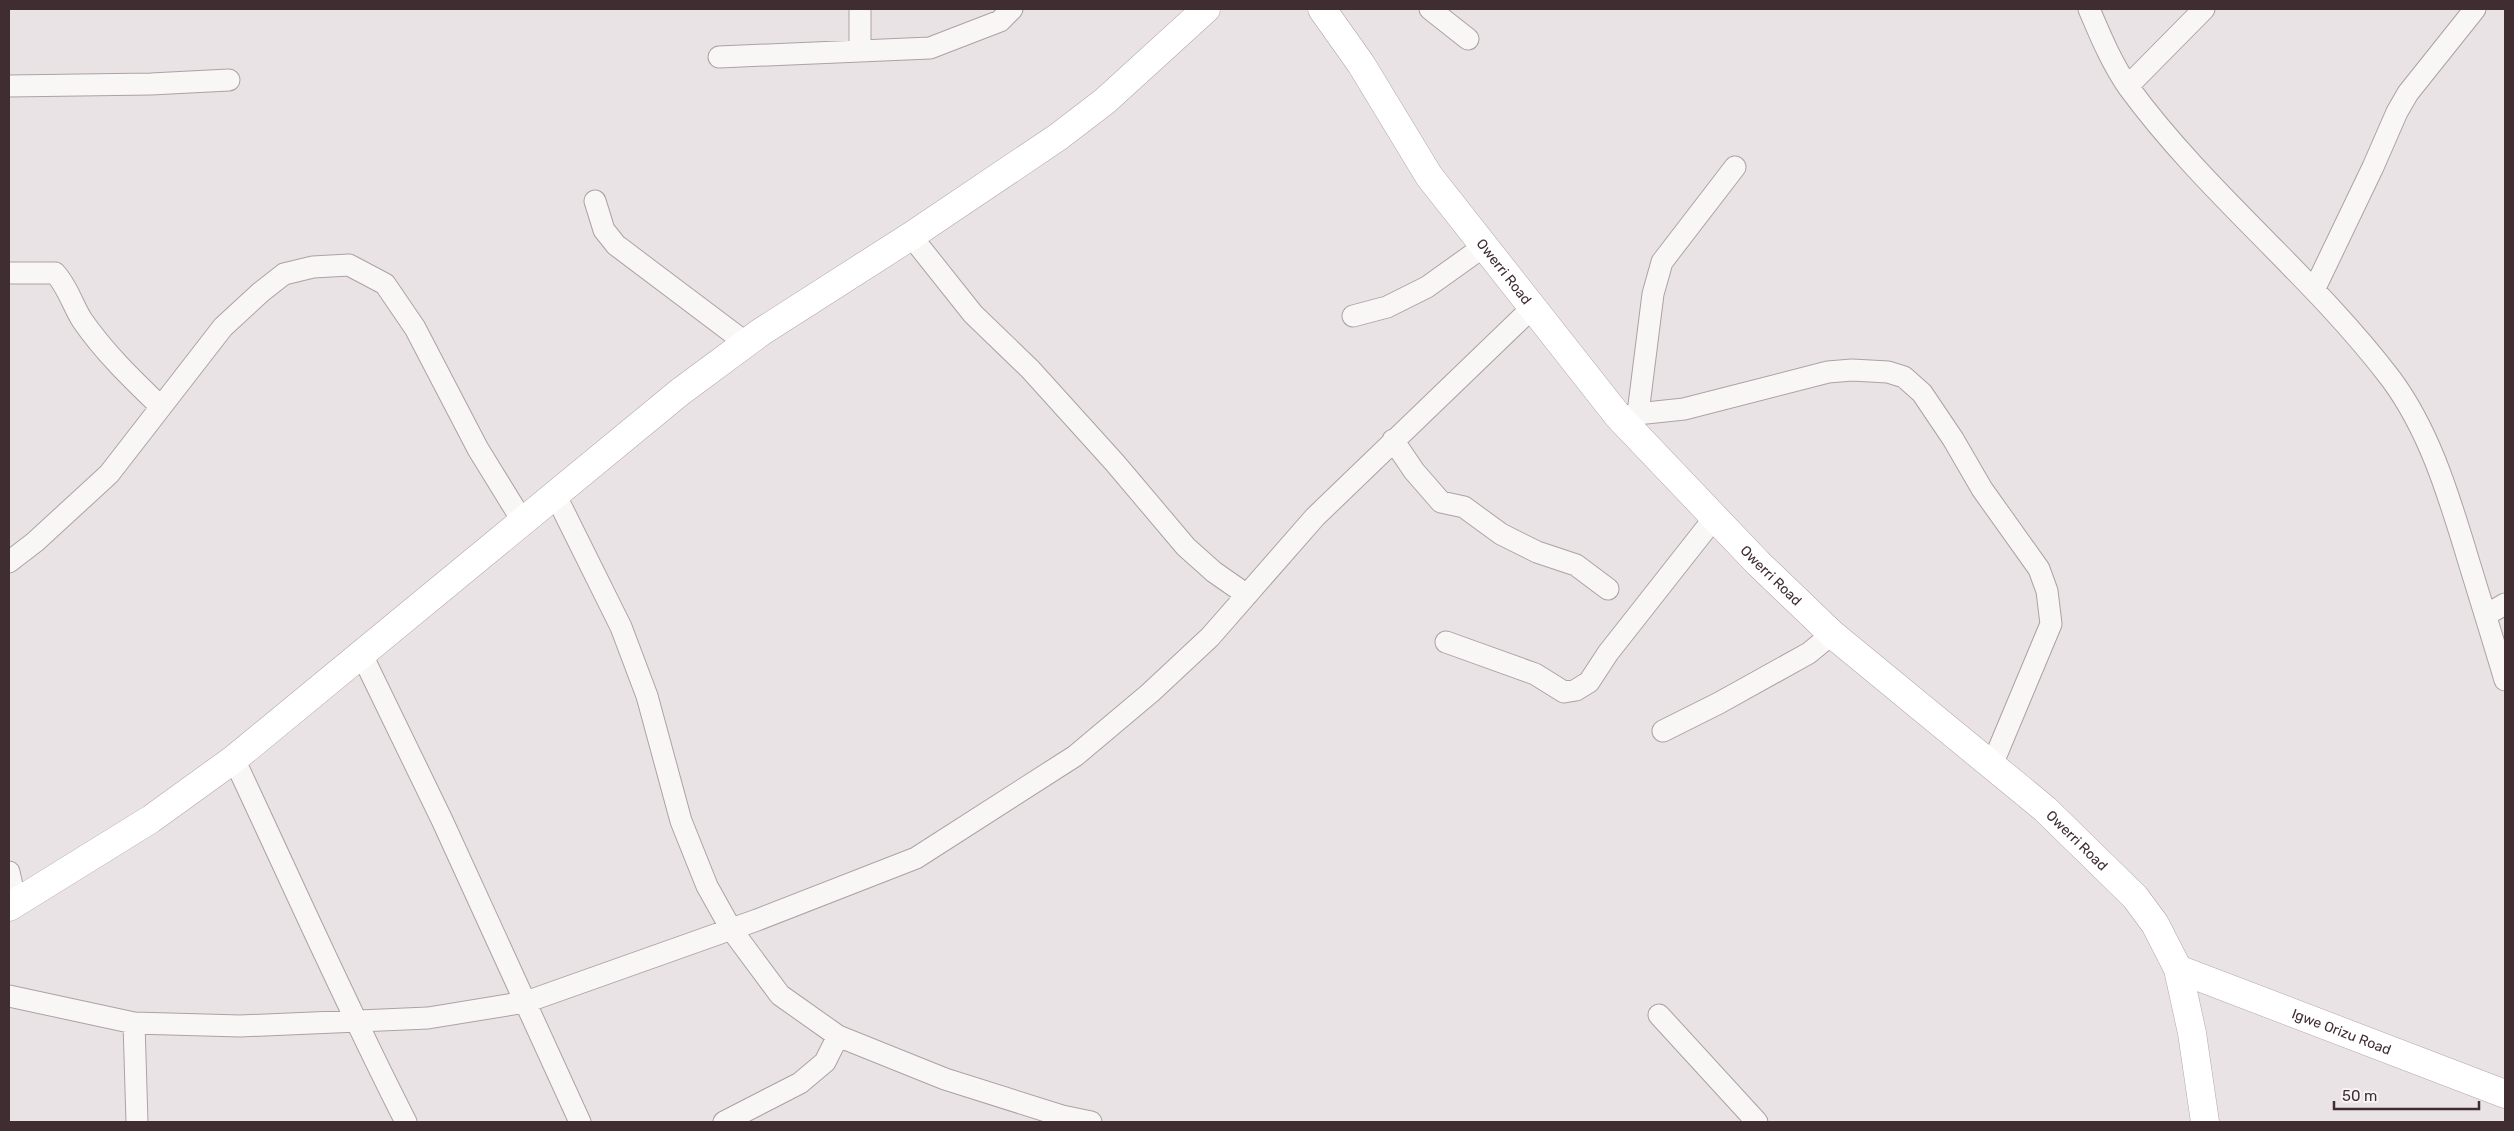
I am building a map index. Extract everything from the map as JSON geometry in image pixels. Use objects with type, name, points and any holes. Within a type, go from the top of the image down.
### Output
[{"type":"main road","points":[[12,905],[151,819],[234,759],[362,656],[680,392],[746,343],[1058,137],[1105,101],[1206,9]]},
{"type":"main road","name":"Owerri Road","points":[[1322,9],[1361,64],[1429,176],[1483,247],[1532,308],[1628,415],[1715,517],[1832,634],[2045,809],[2135,897],[2155,924],[2178,969],[2192,1033],[2205,1122]]},
{"type":"main road","name":"Igwe Orizu Road","points":[[2178,969],[2505,1094]]},
{"type":"street","points":[[860,9],[860,51]]},
{"type":"street","points":[[719,57],[930,48],[1000,22],[1012,9]]},
{"type":"street","points":[[1430,9],[1468,39]]},
{"type":"street","points":[[2088,9],[2104,44],[2128,86],[2172,142],[2314,290],[2392,381],[2423,435],[2444,479],[2505,680]]},
{"type":"street","points":[[2128,86],[2204,9]]},
{"type":"street","points":[[2314,290],[2408,93],[2475,9]]},
{"type":"street","points":[[9,86],[151,84],[229,80]]},
{"type":"street","points":[[1735,167],[1662,262],[1653,294],[1628,415],[1684,409],[1828,372],[1852,370],[1888,372],[1904,377],[1922,393],[1953,439],[1982,489],[2039,569],[2047,591],[2051,624],[1992,765]]},
{"type":"street","points":[[595,201],[604,230],[616,245],[746,343]]},
{"type":"street","points":[[910,236],[973,314],[1036,376],[1115,463],[1186,547],[1214,572],[1247,595]]},
{"type":"street","points":[[1353,316],[1386,308],[1427,288],[1483,247]]},
{"type":"street","points":[[9,562],[35,542],[109,474],[223,327],[276,280],[284,274],[313,268],[349,265],[385,284],[415,328],[478,449],[523,522]]},
{"type":"street","points":[[9,274],[55,273],[66,286],[81,318],[103,347],[160,406]]},
{"type":"street","points":[[9,996],[134,1023],[240,1026],[428,1018],[526,1002],[731,929],[916,858],[1075,756],[1150,693],[1210,637],[1315,517],[1532,308]]},
{"type":"street","points":[[1393,440],[1414,471],[1442,502],[1464,507],[1501,534],[1537,552],[1576,566],[1608,589]]},
{"type":"street","points":[[556,496],[621,627],[647,696],[681,821],[707,886],[731,929],[780,995],[838,1036],[945,1079],[1060,1119],[1092,1122]]},
{"type":"street","points":[[1446,642],[1535,674],[1564,692],[1576,690],[1589,682],[1608,653],[1715,517]]},
{"type":"street","points":[[2486,616],[2505,604]]},
{"type":"street","points":[[1663,730],[1719,704],[1809,653],[1832,634]]},
{"type":"street","points":[[362,656],[442,820],[580,1122]]},
{"type":"street","points":[[234,759],[338,979],[354,1020],[406,1122]]},
{"type":"street","points":[[9,872],[12,905]]},
{"type":"street","points":[[1659,1016],[1757,1122]]},
{"type":"street","points":[[134,1023],[136,1122]]},
{"type":"street","points":[[724,1122],[800,1083],[825,1062],[838,1036]]}]
